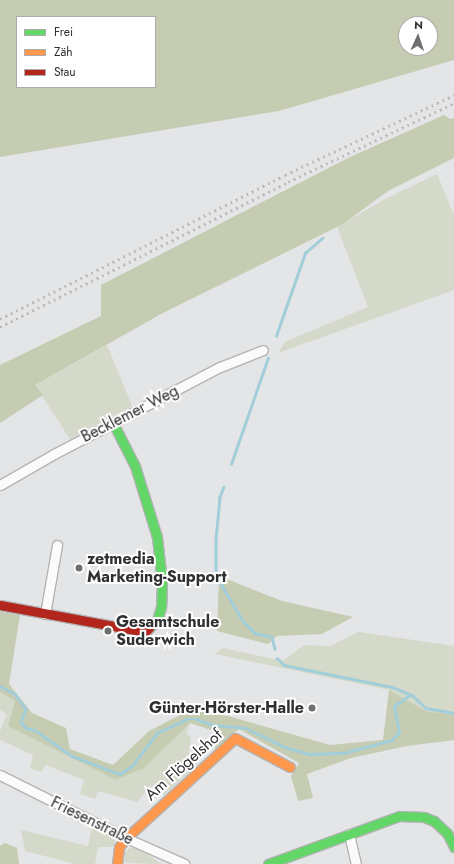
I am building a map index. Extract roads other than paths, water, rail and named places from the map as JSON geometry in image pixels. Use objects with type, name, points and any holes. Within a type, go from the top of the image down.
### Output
[{"type":"street","name":"Becklemer Weg","points":[[0,485],[113,423],[220,368],[263,350]]},
{"type":"street","points":[[0,605],[145,632],[158,620],[162,607],[162,582],[157,537],[137,472],[113,423]]},
{"type":"street","points":[[44,614],[57,545]]},
{"type":"street","name":"Am Flögelshof","points":[[126,838],[235,738],[290,767]]},
{"type":"street","name":"Friesenstraße","points":[[0,775],[126,838],[184,864]]},
{"type":"street","points":[[268,864],[399,816],[408,815],[434,821],[447,833],[454,847]]},
{"type":"street","points":[[349,834],[356,864]]},
{"type":"street","points":[[117,864],[119,847],[126,838]]},
{"type":"waterway","points":[[276,336],[305,253],[322,238]]},
{"type":"waterway","points":[[231,464],[268,358]]},
{"type":"waterway","points":[[224,487],[220,497],[216,540],[216,575],[243,621],[255,633],[272,637],[275,649]]},
{"type":"waterway","points":[[277,658],[284,665],[392,687],[412,695],[426,708],[454,713]]},
{"type":"waterway","points":[[0,686],[15,694],[26,709],[21,722],[26,728],[35,730],[72,756],[120,774],[132,766],[157,733],[187,719],[196,719],[213,725],[246,728],[285,747],[310,754],[344,753],[392,740],[399,732],[394,706],[410,695]]},
{"type":"railway","points":[[0,319],[285,175],[454,95]]},
{"type":"railway","points":[[0,327],[288,182],[454,103]]},
{"type":"place","name":"zetmedia Marketing-Support","points":[[79,568]]},
{"type":"place","name":"Gesamtschule Suderwich","points":[[108,631]]},
{"type":"place","name":"Günter-Hörster-Halle","points":[[312,708]]}]
